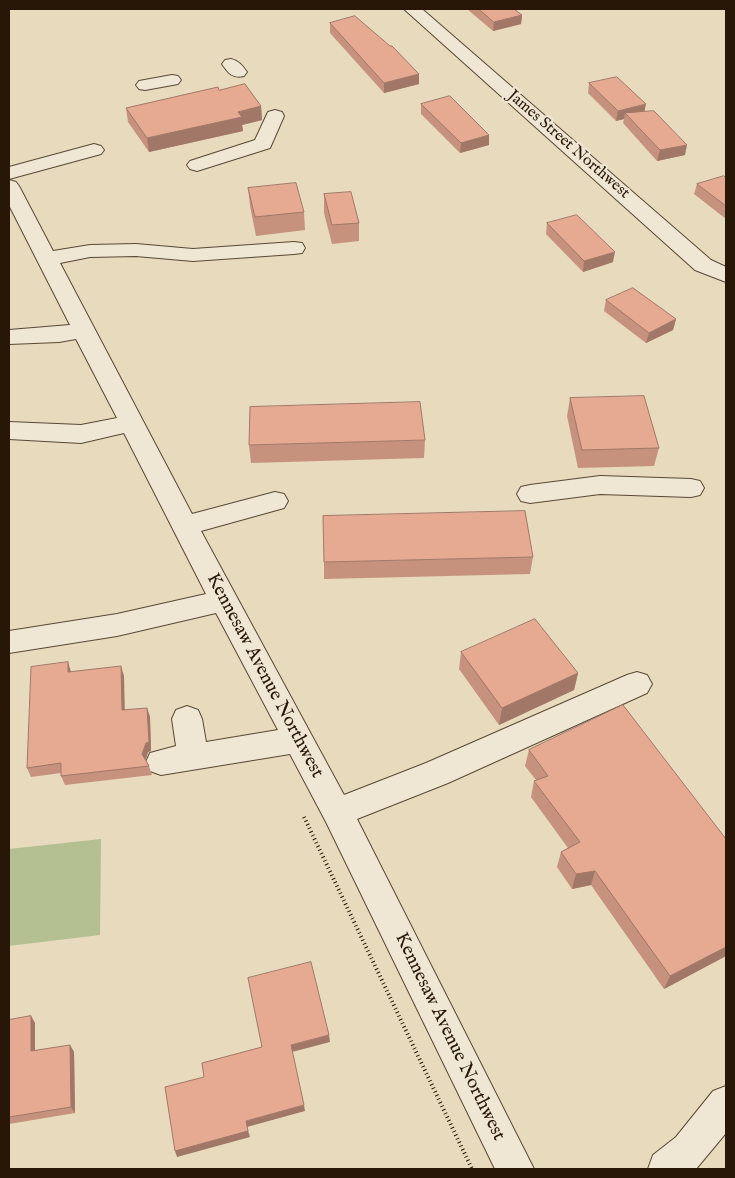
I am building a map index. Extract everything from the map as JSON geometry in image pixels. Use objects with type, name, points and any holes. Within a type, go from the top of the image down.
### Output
[{"type":"street","name":"James Street Northwest","points":[[412,9],[703,265],[726,275]]},
{"type":"street","points":[[145,85],[172,80]]},
{"type":"street","points":[[197,166],[263,144],[275,116]]},
{"type":"street","points":[[9,173],[94,150]]},
{"type":"street","name":"Kennesaw Avenue Northwest","points":[[9,186],[223,600],[337,812],[515,1169]]},
{"type":"street","points":[[46,259],[90,251],[136,250],[193,254],[294,248]]},
{"type":"street","points":[[9,337],[59,335],[83,330]]},
{"type":"street","points":[[9,431],[81,434],[132,423]]},
{"type":"street","points":[[530,494],[600,485],[691,488]]},
{"type":"street","points":[[185,526],[275,501]]},
{"type":"street","points":[[9,642],[173,614],[223,600]]},
{"type":"street","points":[[337,812],[437,773],[637,684]]},
{"type":"street","points":[[187,719],[193,757]]},
{"type":"street","points":[[161,762],[297,740]]},
{"type":"street","points":[[667,1169],[689,1150],[726,1104]]},
{"type":"path","points":[[302,813],[472,1169]]},
{"type":"green space","points":[[101,839],[100,935],[9,946],[9,849]]},
{"type":"building","points":[[479,9],[514,9],[522,15],[494,22]]},
{"type":"building","points":[[355,16],[392,46],[419,74],[384,83],[330,23]]},
{"type":"building","points":[[617,77],[646,104],[618,111],[589,83]]},
{"type":"building","points":[[245,84],[261,106],[238,112],[242,117],[147,138],[126,108],[218,87],[219,90]]},
{"type":"building","points":[[450,96],[489,135],[461,143],[421,104]]},
{"type":"building","points":[[654,111],[687,145],[660,150],[625,113]]},
{"type":"building","points":[[724,176],[726,178],[726,206],[697,184]]},
{"type":"building","points":[[296,183],[304,212],[255,217],[248,188]]},
{"type":"building","points":[[351,192],[359,223],[332,225],[324,194]]},
{"type":"building","points":[[577,215],[615,252],[584,261],[547,223]]},
{"type":"building","points":[[633,288],[676,319],[649,333],[606,300]]},
{"type":"building","points":[[644,396],[659,448],[582,450],[570,398]]},
{"type":"building","points":[[420,402],[425,440],[249,445],[250,407]]},
{"type":"building","points":[[525,511],[533,557],[324,562],[323,516]]},
{"type":"building","points":[[535,619],[578,673],[502,708],[461,652]]},
{"type":"building","points":[[68,662],[68,672],[121,666],[122,710],[147,708],[149,742],[146,743],[142,754],[149,766],[61,776],[61,763],[27,768],[31,667]]},
{"type":"building","points":[[623,705],[726,839],[726,947],[670,976],[595,871],[576,874],[561,852],[580,842],[534,781],[548,776],[529,750]]},
{"type":"building","points":[[311,962],[329,1035],[291,1045],[304,1105],[246,1121],[248,1131],[175,1151],[165,1087],[204,1077],[202,1063],[262,1047],[248,978]]},
{"type":"building","points":[[31,1016],[31,1051],[70,1045],[71,1107],[9,1117],[9,1020]]}]
